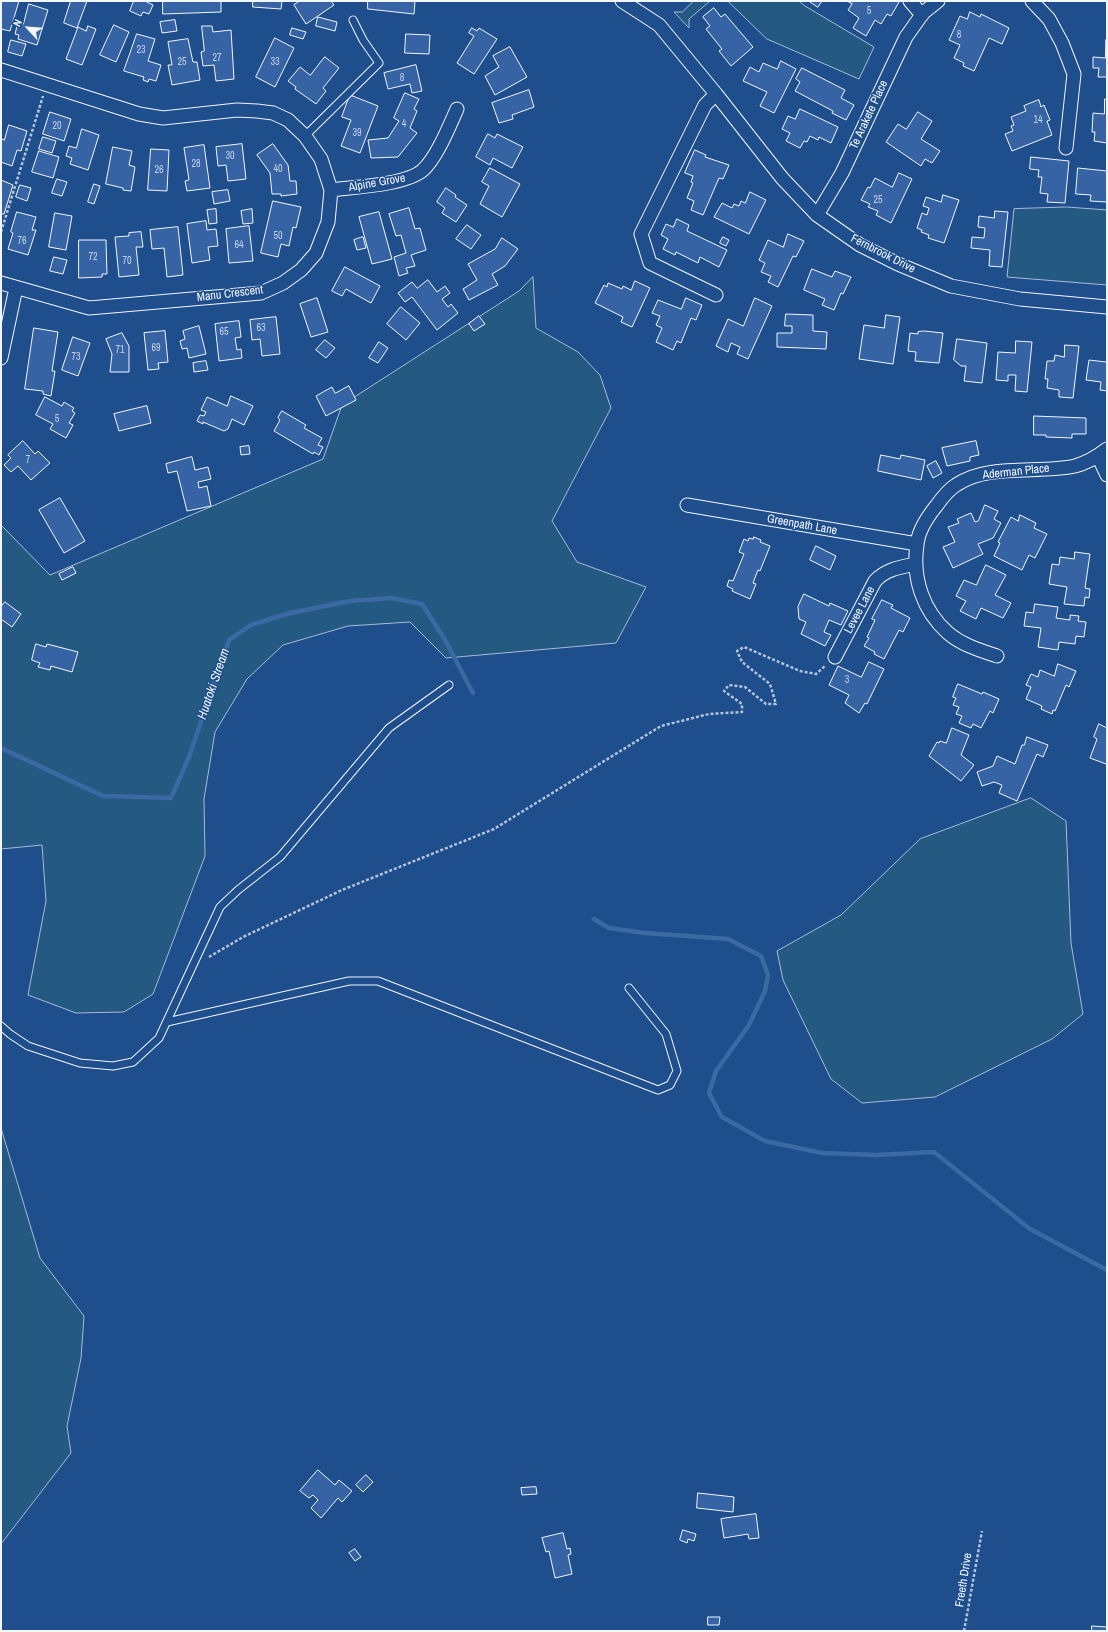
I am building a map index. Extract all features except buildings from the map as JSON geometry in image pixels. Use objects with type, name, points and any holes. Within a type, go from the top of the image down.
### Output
[{"type":"street","name":"Fernbrook Drive","points":[[622,1],[659,25],[782,178],[817,215],[860,245],[898,264],[951,286],[1020,299],[1107,307]]},
{"type":"street","points":[[910,1],[922,15]]},
{"type":"street","name":"Te Arakete Place","points":[[817,215],[842,173],[906,37],[922,15],[938,1]]},
{"type":"street","points":[[1032,1],[1049,19],[1062,43],[1074,74],[1066,148]]},
{"type":"street","name":"Manu Crescent","points":[[1,70],[139,114],[163,118],[237,110],[273,113],[288,120],[305,136],[320,159],[331,190],[328,222],[316,253],[301,270],[283,284],[261,293],[89,308],[1,283]]},
{"type":"street","points":[[716,94],[705,105],[641,234],[650,263],[716,295]]},
{"type":"street","name":"Alpine Grove","points":[[331,190],[406,180],[423,170],[440,147],[458,109]]},
{"type":"street","points":[[1,358],[16,288]]},
{"type":"street","points":[[1102,453],[1107,476]]},
{"type":"street","name":"Aderman Place","points":[[997,656],[969,647],[948,633],[932,616],[924,603],[918,582],[916,564],[917,544],[921,530],[942,497],[956,485],[986,473],[1075,466],[1102,453]]},
{"type":"street","name":"Greenpath Lane","points":[[687,505],[917,544]]},
{"type":"street","name":"Levee Lane","points":[[835,657],[875,581],[880,575],[886,571],[916,564]]},
{"type":"lane","points":[[305,136],[379,63],[363,40],[353,20]]},
{"type":"lane","points":[[1,1026],[28,1046],[80,1063],[113,1066],[133,1062],[159,1038],[220,907],[238,890],[280,857],[389,728],[449,685]]},
{"type":"lane","points":[[166,1022],[349,981],[378,981],[658,1090],[670,1085],[677,1071],[666,1034],[629,988]]},
{"type":"path","points":[[1,232],[47,84]]},
{"type":"path","points":[[192,967],[243,937],[342,890],[494,829],[661,726],[709,714],[742,712],[742,704],[724,691],[729,685],[745,687],[766,704],[776,704],[770,684],[742,662],[737,651],[744,646],[800,671],[816,674],[835,657]]},
{"type":"path","name":"Freeth Drive","points":[[964,1631],[982,1531]]},
{"type":"shaded area","points":[[694,1],[710,1],[689,19],[689,28],[674,12],[682,12]]},
{"type":"shaded area","points":[[728,1],[799,1],[874,47],[859,79],[767,39]]},
{"type":"shaded area","points":[[1067,207],[1107,210],[1107,285],[1007,277],[1014,209]]},
{"type":"shaded area","points":[[533,277],[536,328],[578,352],[600,375],[611,408],[552,521],[577,562],[646,587],[616,643],[446,658],[410,622],[348,626],[283,645],[247,679],[215,732],[204,799],[205,856],[153,994],[124,1012],[76,1013],[28,995],[46,901],[42,845],[1,849],[1,525],[50,575],[323,459],[342,405],[519,291]]},
{"type":"shaded area","points":[[1031,798],[1066,821],[1071,943],[1083,1014],[1052,1039],[935,1097],[862,1103],[831,1079],[783,980],[777,951],[841,915],[920,839]]},
{"type":"shaded area","points":[[1,1128],[40,1258],[84,1316],[81,1358],[67,1426],[71,1453],[1,1544]]},
{"type":"waterway","name":"Huatoki Stream","points":[[1,748],[103,796],[171,798],[189,757],[229,640],[251,625],[290,613],[350,601],[391,598],[422,604],[445,640],[473,693]]},
{"type":"waterway","points":[[594,919],[609,928],[645,933],[728,939],[761,956],[768,975],[765,991],[749,1025],[716,1071],[709,1093],[722,1117],[765,1141],[822,1153],[877,1155],[934,1152],[1030,1229],[1107,1270]]}]
